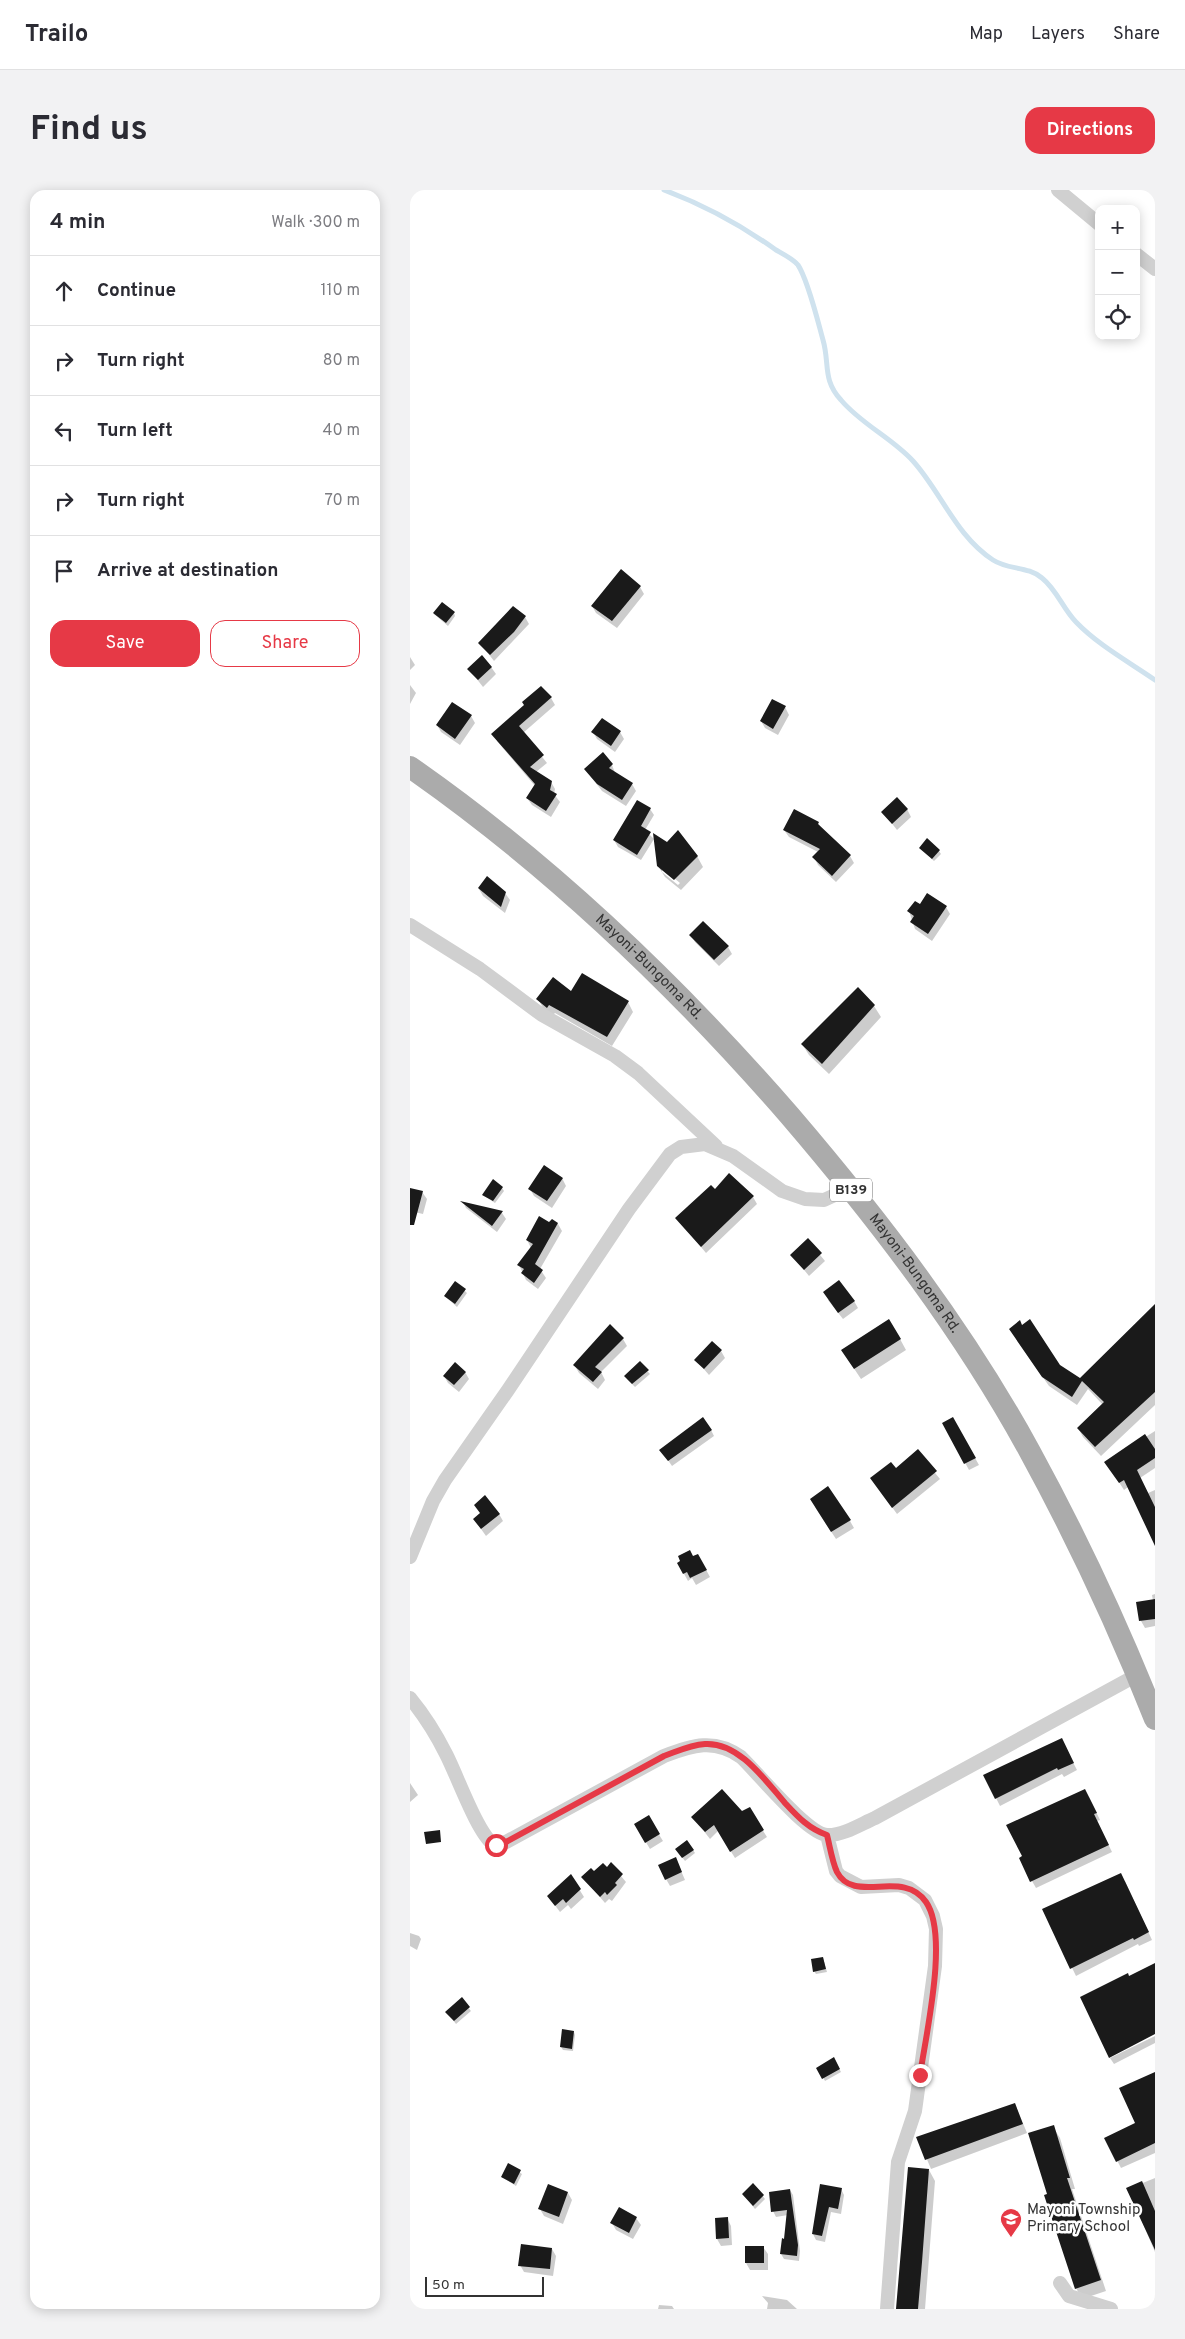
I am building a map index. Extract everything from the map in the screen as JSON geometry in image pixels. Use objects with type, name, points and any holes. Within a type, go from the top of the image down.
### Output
[{"type":"main road","name":"Mayoni-Bungoma Rd.","points":[[410,767],[496,831],[613,930],[709,1026],[780,1104],[883,1229],[949,1322],[1025,1443],[1077,1544],[1137,1674],[1155,1719]]},
{"type":"street","points":[[1058,190],[1095,221]]},
{"type":"street","points":[[1140,257],[1155,269]]},
{"type":"street","points":[[410,925],[460,955],[542,1015],[615,1056],[638,1073],[719,1149]]},
{"type":"street","points":[[410,1556],[433,1500],[444,1480],[504,1397],[659,1166],[670,1154],[681,1147],[706,1144],[733,1156],[782,1191],[794,1196],[824,1200],[850,1188]]},
{"type":"street","points":[[410,1698],[422,1712],[446,1754],[482,1829],[493,1844],[506,1842],[664,1756],[690,1746],[707,1744],[731,1749],[809,1827],[827,1835],[838,1833],[875,1818],[1137,1674]]},
{"type":"street","points":[[827,1835],[835,1866],[840,1876],[861,1887],[899,1885],[909,1888],[925,1900],[933,1916],[936,1929],[935,1966],[915,2112],[898,2162],[886,2309]]},
{"type":"street","points":[[1060,2283],[1069,2296],[1111,2309]]},
{"type":"building","points":[[621,569],[641,586],[612,621],[591,606]]},
{"type":"building","points":[[442,602],[455,612],[446,623],[433,613]]},
{"type":"building","points":[[513,606],[526,616],[514,632],[490,655],[478,643]]},
{"type":"building","points":[[482,655],[492,667],[478,680],[467,669]]},
{"type":"building","points":[[541,686],[552,697],[519,726],[544,755],[530,767],[552,781],[550,790],[557,794],[546,811],[526,798],[535,784],[491,734],[524,705],[522,702]]},
{"type":"building","points":[[772,699],[786,706],[773,729],[760,721]]},
{"type":"building","points":[[452,702],[472,715],[455,739],[436,725]]},
{"type":"building","points":[[602,718],[621,731],[611,746],[591,732]]},
{"type":"building","points":[[603,752],[613,764],[609,768],[633,783],[622,800],[597,784],[584,769]]},
{"type":"building","points":[[897,797],[908,809],[892,824],[881,812]]},
{"type":"building","points":[[637,800],[651,808],[641,826],[651,832],[637,855],[613,840]]},
{"type":"building","points":[[794,809],[819,822],[818,824],[851,855],[832,876],[812,857],[820,849],[783,830]]},
{"type":"building","points":[[678,830],[698,856],[674,880],[657,866],[653,833],[667,842]]},
{"type":"building","points":[[927,838],[940,850],[932,859],[919,848]]},
{"type":"building","points":[[487,876],[506,892],[501,907],[478,888]]},
{"type":"building","points":[[927,893],[947,906],[928,934],[910,922],[914,916],[907,911],[915,901],[920,904]]},
{"type":"building","points":[[703,921],[729,946],[714,960],[689,935]]},
{"type":"building","points":[[582,973],[629,1001],[607,1037],[549,1005],[547,1008],[536,999],[553,977],[571,991]]},
{"type":"building","points":[[858,987],[875,1005],[822,1064],[801,1044]]},
{"type":"building","points":[[544,1165],[563,1178],[547,1201],[528,1189]]},
{"type":"building","points":[[729,1173],[754,1196],[701,1247],[675,1218],[711,1185],[715,1189]]},
{"type":"building","points":[[493,1179],[503,1187],[493,1201],[482,1195]]},
{"type":"building","points":[[410,1188],[423,1191],[414,1225],[410,1225]]},
{"type":"building","points":[[460,1201],[503,1211],[492,1226]]},
{"type":"building","points":[[539,1216],[549,1222],[552,1219],[558,1223],[535,1264],[543,1270],[534,1283],[521,1273],[524,1269],[517,1265],[533,1244],[526,1240]]},
{"type":"building","points":[[808,1238],[822,1253],[804,1270],[790,1255]]},
{"type":"building","points":[[839,1280],[855,1301],[838,1313],[823,1292]]},
{"type":"building","points":[[455,1281],[466,1289],[455,1304],[444,1296]]},
{"type":"building","points":[[1155,1304],[1155,1392],[1095,1447],[1077,1428],[1104,1402],[1082,1381],[1072,1397],[1042,1377],[1009,1329],[1020,1320],[1022,1325],[1030,1319],[1060,1365],[1080,1378]]},
{"type":"building","points":[[889,1319],[901,1339],[854,1369],[841,1350]]},
{"type":"building","points":[[610,1324],[624,1338],[595,1367],[602,1372],[593,1382],[573,1365]]},
{"type":"building","points":[[712,1341],[722,1350],[704,1369],[694,1360]]},
{"type":"building","points":[[640,1361],[649,1370],[632,1384],[624,1376]]},
{"type":"building","points":[[455,1362],[466,1372],[454,1385],[443,1376]]},
{"type":"building","points":[[703,1417],[712,1430],[668,1461],[659,1450]]},
{"type":"building","points":[[953,1417],[976,1458],[964,1464],[942,1423]]},
{"type":"building","points":[[1145,1434],[1155,1449],[1155,1458],[1137,1470],[1155,1507],[1155,1546],[1124,1480],[1119,1483],[1104,1462]]},
{"type":"building","points":[[918,1449],[937,1471],[892,1508],[870,1478],[891,1462],[896,1468]]},
{"type":"building","points":[[828,1486],[851,1520],[831,1532],[810,1499]]},
{"type":"building","points":[[485,1495],[500,1514],[481,1529],[473,1519],[480,1513],[474,1505]]},
{"type":"building","points":[[690,1550],[693,1556],[698,1554],[707,1570],[690,1578],[687,1572],[683,1574],[677,1563],[680,1561],[678,1556]]},
{"type":"building","points":[[1155,1599],[1155,1619],[1139,1621],[1136,1602]]},
{"type":"building","points":[[1062,1738],[1074,1763],[1058,1770],[1057,1768],[995,1799],[983,1775]]},
{"type":"building","points":[[722,1789],[742,1811],[750,1807],[764,1830],[730,1852],[714,1825],[705,1832],[691,1817]]},
{"type":"building","points":[[1085,1789],[1097,1813],[1094,1814],[1109,1845],[1030,1882],[1019,1858],[1022,1856],[1006,1825]]},
{"type":"building","points":[[649,1815],[660,1834],[645,1843],[634,1824]]},
{"type":"building","points":[[440,1830],[441,1842],[426,1844],[424,1832]]},
{"type":"building","points":[[687,1840],[694,1850],[682,1858],[675,1849]]},
{"type":"building","points":[[676,1857],[682,1872],[665,1880],[658,1865]]},
{"type":"building","points":[[611,1862],[623,1874],[615,1883],[617,1885],[607,1895],[605,1892],[600,1897],[581,1877],[591,1868],[594,1871],[603,1863],[607,1867]]},
{"type":"building","points":[[1121,1873],[1149,1932],[1070,1969],[1042,1909]]},
{"type":"building","points":[[571,1874],[581,1889],[566,1903],[563,1899],[555,1906],[547,1896]]},
{"type":"building","points":[[823,1957],[826,1969],[813,1972],[811,1959]]},
{"type":"building","points":[[1155,1963],[1155,2034],[1109,2058],[1080,1997],[1128,1973],[1129,1976]]},
{"type":"building","points":[[462,1997],[470,2007],[454,2021],[445,2012]]},
{"type":"building","points":[[562,2029],[574,2031],[572,2049],[560,2047]]},
{"type":"building","points":[[834,2057],[840,2069],[822,2079],[816,2068]]},
{"type":"building","points":[[1155,2072],[1155,2143],[1116,2162],[1104,2138],[1135,2123],[1119,2088]]},
{"type":"building","points":[[1015,2103],[1023,2124],[925,2160],[916,2137]]},
{"type":"building","points":[[1054,2125],[1070,2178],[1067,2178],[1101,2280],[1075,2289],[1044,2195],[1047,2194],[1028,2133]]},
{"type":"building","points":[[508,2163],[521,2170],[514,2184],[501,2177]]},
{"type":"building","points":[[908,2167],[929,2169],[922,2262],[918,2309],[896,2309]]},
{"type":"building","points":[[1142,2181],[1155,2211],[1155,2250],[1126,2188]]},
{"type":"building","points":[[753,2183],[764,2195],[753,2206],[742,2194]]},
{"type":"building","points":[[548,2184],[568,2192],[559,2217],[538,2209]]},
{"type":"building","points":[[820,2184],[842,2188],[838,2209],[829,2207],[822,2236],[812,2234]]},
{"type":"building","points":[[790,2189],[798,2245],[797,2256],[780,2254],[782,2238],[784,2239],[787,2210],[771,2212],[769,2192]]},
{"type":"building","points":[[619,2207],[637,2217],[629,2233],[610,2223]]},
{"type":"building","points":[[728,2217],[729,2238],[716,2239],[715,2218]]},
{"type":"building","points":[[521,2244],[552,2248],[550,2269],[518,2266]]},
{"type":"building","points":[[745,2246],[764,2246],[764,2263],[745,2263]]},
{"type":"waterway","points":[[664,190],[722,216],[796,263],[802,272],[816,312],[831,385],[841,400],[849,409],[896,445],[913,461],[959,526],[980,550],[999,563],[1031,572],[1042,578],[1052,588],[1071,617],[1085,630],[1104,646],[1155,680]]},
{"type":"place","name":"Mayoni Township Primary School","points":[[1011,2238]]},
{"type":"route","points":[[496,1845],[506,1842],[576,1805],[664,1756],[690,1746],[707,1744],[731,1749],[809,1827],[827,1835],[836,1871],[845,1880],[861,1887],[870,1888],[904,1886],[925,1900],[933,1916],[937,1943],[920,2075]]}]
